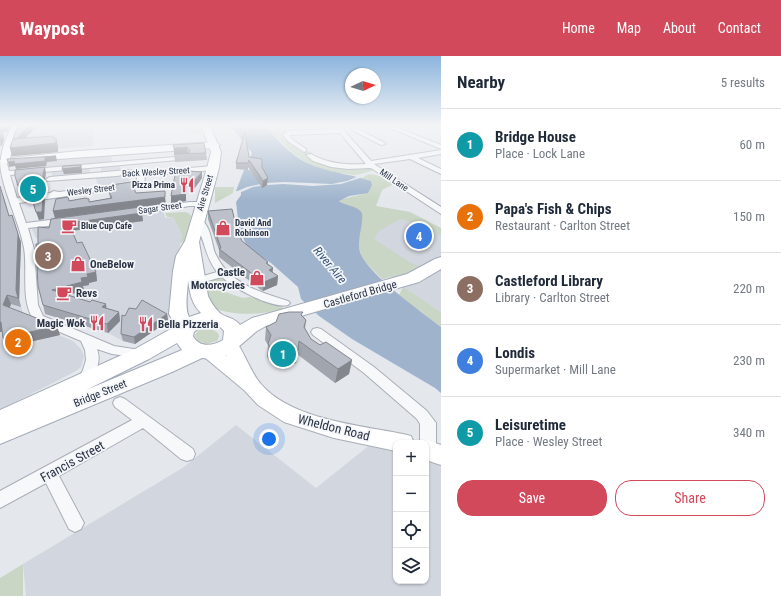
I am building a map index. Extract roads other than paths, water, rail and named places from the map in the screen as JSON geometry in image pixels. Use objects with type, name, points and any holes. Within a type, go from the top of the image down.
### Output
[{"type":"main road","name":"Aire Street","points":[[216,150],[213,168],[197,221],[196,250],[197,281],[200,300],[219,319]]},
{"type":"main road","name":"Aire Street","points":[[185,329],[178,314],[181,271],[196,250]]},
{"type":"main road","name":"Castleford Bridge","points":[[259,322],[413,278],[441,262]]},
{"type":"main road","points":[[200,319],[259,322],[250,327],[223,350],[204,351],[189,346],[184,341],[183,336],[185,329],[193,322],[200,319]]},
{"type":"main road","points":[[219,319],[230,324],[234,329],[236,334],[232,343]]},
{"type":"main road","name":"Bridge Street","points":[[0,420],[142,354],[185,329]]},
{"type":"main road","name":"Bridge Street","points":[[0,434],[204,351]]},
{"type":"street","points":[[2,162],[72,154],[132,150]]},
{"type":"street","points":[[303,150],[316,160],[326,163],[354,166],[371,165],[441,152]]},
{"type":"street","name":"Mill Lane","points":[[359,150],[371,165],[441,211]]},
{"type":"street","points":[[4,151],[2,162],[6,173],[4,185],[14,201],[29,249],[32,305],[38,318],[112,350],[142,354]]},
{"type":"street","points":[[399,151],[441,172]]},
{"type":"street","points":[[70,167],[72,154]]},
{"type":"street","points":[[6,173],[28,170],[182,160]]},
{"type":"street","points":[[125,163],[127,172]]},
{"type":"street","name":"Back Wesley Street","points":[[50,179],[127,172],[141,174],[213,168]]},
{"type":"street","name":"Wesley Street","points":[[14,201],[55,194],[139,184],[141,183],[141,174]]},
{"type":"street","name":"Sagar Street","points":[[120,214],[190,204],[202,204]]},
{"type":"street","points":[[23,226],[68,220]]},
{"type":"street","points":[[197,221],[207,234],[196,250],[222,274],[254,294],[284,303]]},
{"type":"street","points":[[197,281],[222,274]]},
{"type":"street","points":[[317,332],[374,375],[422,415],[428,423],[432,452]]},
{"type":"street","points":[[80,336],[91,347],[93,357],[92,368],[84,381]]},
{"type":"street","name":"Wheldon Road","points":[[232,343],[251,385]]},
{"type":"street","name":"Wheldon Road","points":[[204,351],[251,385],[265,400],[292,416],[334,429],[393,441]]},
{"type":"street","points":[[120,402],[187,454]]},
{"type":"street","name":"Francis Street","points":[[0,500],[143,421]]},
{"type":"street","points":[[49,473],[75,523]]},
{"type":"water","name":"River Aire","points":[[250,150],[288,150],[311,165],[371,181],[372,185],[368,193],[349,196],[339,201],[355,207],[362,213],[359,247],[364,261],[396,292],[441,327],[441,393],[352,339],[319,316],[301,299],[298,287],[271,263],[247,247],[239,228],[236,202],[241,195],[241,192],[236,191],[244,170],[250,170],[255,177],[249,161],[252,153]]},
{"type":"place","name":"Pizza Prima","points":[[187,185]]},
{"type":"place","name":"Leisuretime","points":[[33,189]]},
{"type":"place","name":"Blue Cup Cafe","points":[[69,226]]},
{"type":"place","name":"David And Robinson","points":[[223,228]]},
{"type":"place","name":"Londis","points":[[419,236]]},
{"type":"place","name":"Castleford Library","points":[[48,256]]},
{"type":"place","name":"OneBelow","points":[[78,264]]},
{"type":"place","name":"Castle Motorcycles","points":[[257,278]]},
{"type":"place","name":"Revs","points":[[64,293]]},
{"type":"place","name":"Magic Wok","points":[[97,323]]},
{"type":"place","name":"Bella Pizzeria","points":[[146,324]]},
{"type":"place","name":"Papa's Fish & Chips","points":[[18,342]]},
{"type":"place","name":"Bridge House","points":[[283,354]]}]
